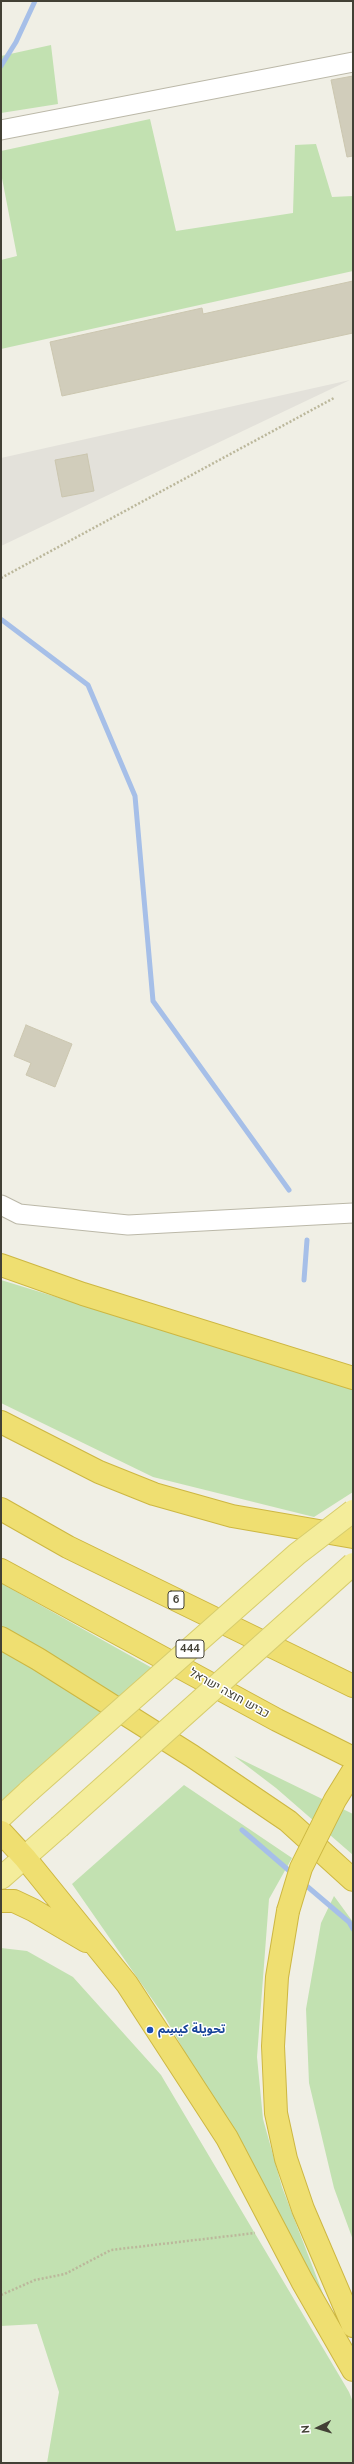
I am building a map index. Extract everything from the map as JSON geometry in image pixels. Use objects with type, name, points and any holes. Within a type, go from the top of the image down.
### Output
[{"type":"highway","points":[[1,1265],[83,1294],[353,1378]]},
{"type":"highway","points":[[1,1422],[99,1472],[154,1494],[232,1516],[353,1536]]},
{"type":"highway","name":"6","points":[[1,1509],[68,1547],[353,1686]]},
{"type":"highway","name":"כביש חוצה ישראל","points":[[1,1570],[277,1720],[353,1758]]},
{"type":"highway","points":[[1,1638],[38,1659],[186,1752],[288,1821],[353,1880]]},
{"type":"highway","points":[[353,1771],[335,1800],[301,1868],[288,1912],[277,1977],[274,2038],[276,2113],[286,2158],[303,2209],[353,2326]]},
{"type":"highway","points":[[1,1832],[25,1858],[127,1984],[227,2138],[302,2280],[351,2366]]},
{"type":"highway","points":[[1,1900],[14,1901],[33,1910],[96,1947]]},
{"type":"main road","name":"444","points":[[1,1817],[297,1554],[353,1511]]},
{"type":"main road","points":[[1,1878],[353,1564]]},
{"type":"street","points":[[1,130],[353,62]]},
{"type":"street","points":[[1,1205],[19,1214],[128,1225],[353,1213]]},
{"type":"path","points":[[1,578],[334,398]]},
{"type":"path","points":[[1,2295],[35,2280],[66,2274],[111,2250],[262,2232]]},
{"type":"shaded area","points":[[350,380],[1,546],[1,458]]},
{"type":"green space","points":[[51,45],[58,104],[1,113],[1,56]]},
{"type":"green space","points":[[150,119],[176,231],[293,213],[295,145],[316,144],[332,197],[353,196],[353,271],[1,349],[1,260],[17,256],[1,173],[1,151]]},
{"type":"green space","points":[[1,1280],[353,1388],[353,1492],[314,1517],[153,1477],[1,1403]]},
{"type":"green space","points":[[1,1583],[154,1669],[3,1803],[1,1801]]},
{"type":"green space","points":[[234,1756],[353,1814],[353,1855],[276,1788]]},
{"type":"green space","points":[[184,1785],[292,1858],[269,1899],[257,2057],[263,2119],[282,2187],[325,2299],[166,2019],[72,1884]]},
{"type":"green space","points":[[334,1896],[353,1922],[353,2240],[334,2188],[309,2083],[306,2009],[321,1923]]},
{"type":"green space","points":[[1,1948],[27,1951],[73,1977],[161,2075],[349,2392],[353,2402],[353,2463],[47,2463],[59,2392],[37,2324],[1,2326]]},
{"type":"building","points":[[353,76],[353,156],[347,157],[331,80]]},
{"type":"building","points":[[353,281],[353,333],[62,396],[50,342],[202,308],[203,314]]},
{"type":"building","points":[[87,454],[94,491],[62,497],[55,460]]},
{"type":"building","points":[[26,1025],[72,1044],[55,1087],[26,1075],[31,1063],[14,1056]]},
{"type":"waterway","points":[[1,66],[16,42],[35,1]]},
{"type":"waterway","points":[[2,620],[88,685],[135,796],[153,1001],[289,1190]]},
{"type":"waterway","points":[[304,1280],[307,1240]]},
{"type":"waterway","points":[[242,1830],[293,1874]]},
{"type":"waterway","points":[[302,1882],[349,1922],[353,1929]]},
{"type":"place","name":"تحويلة كيسِم","points":[[150,2030]]}]
